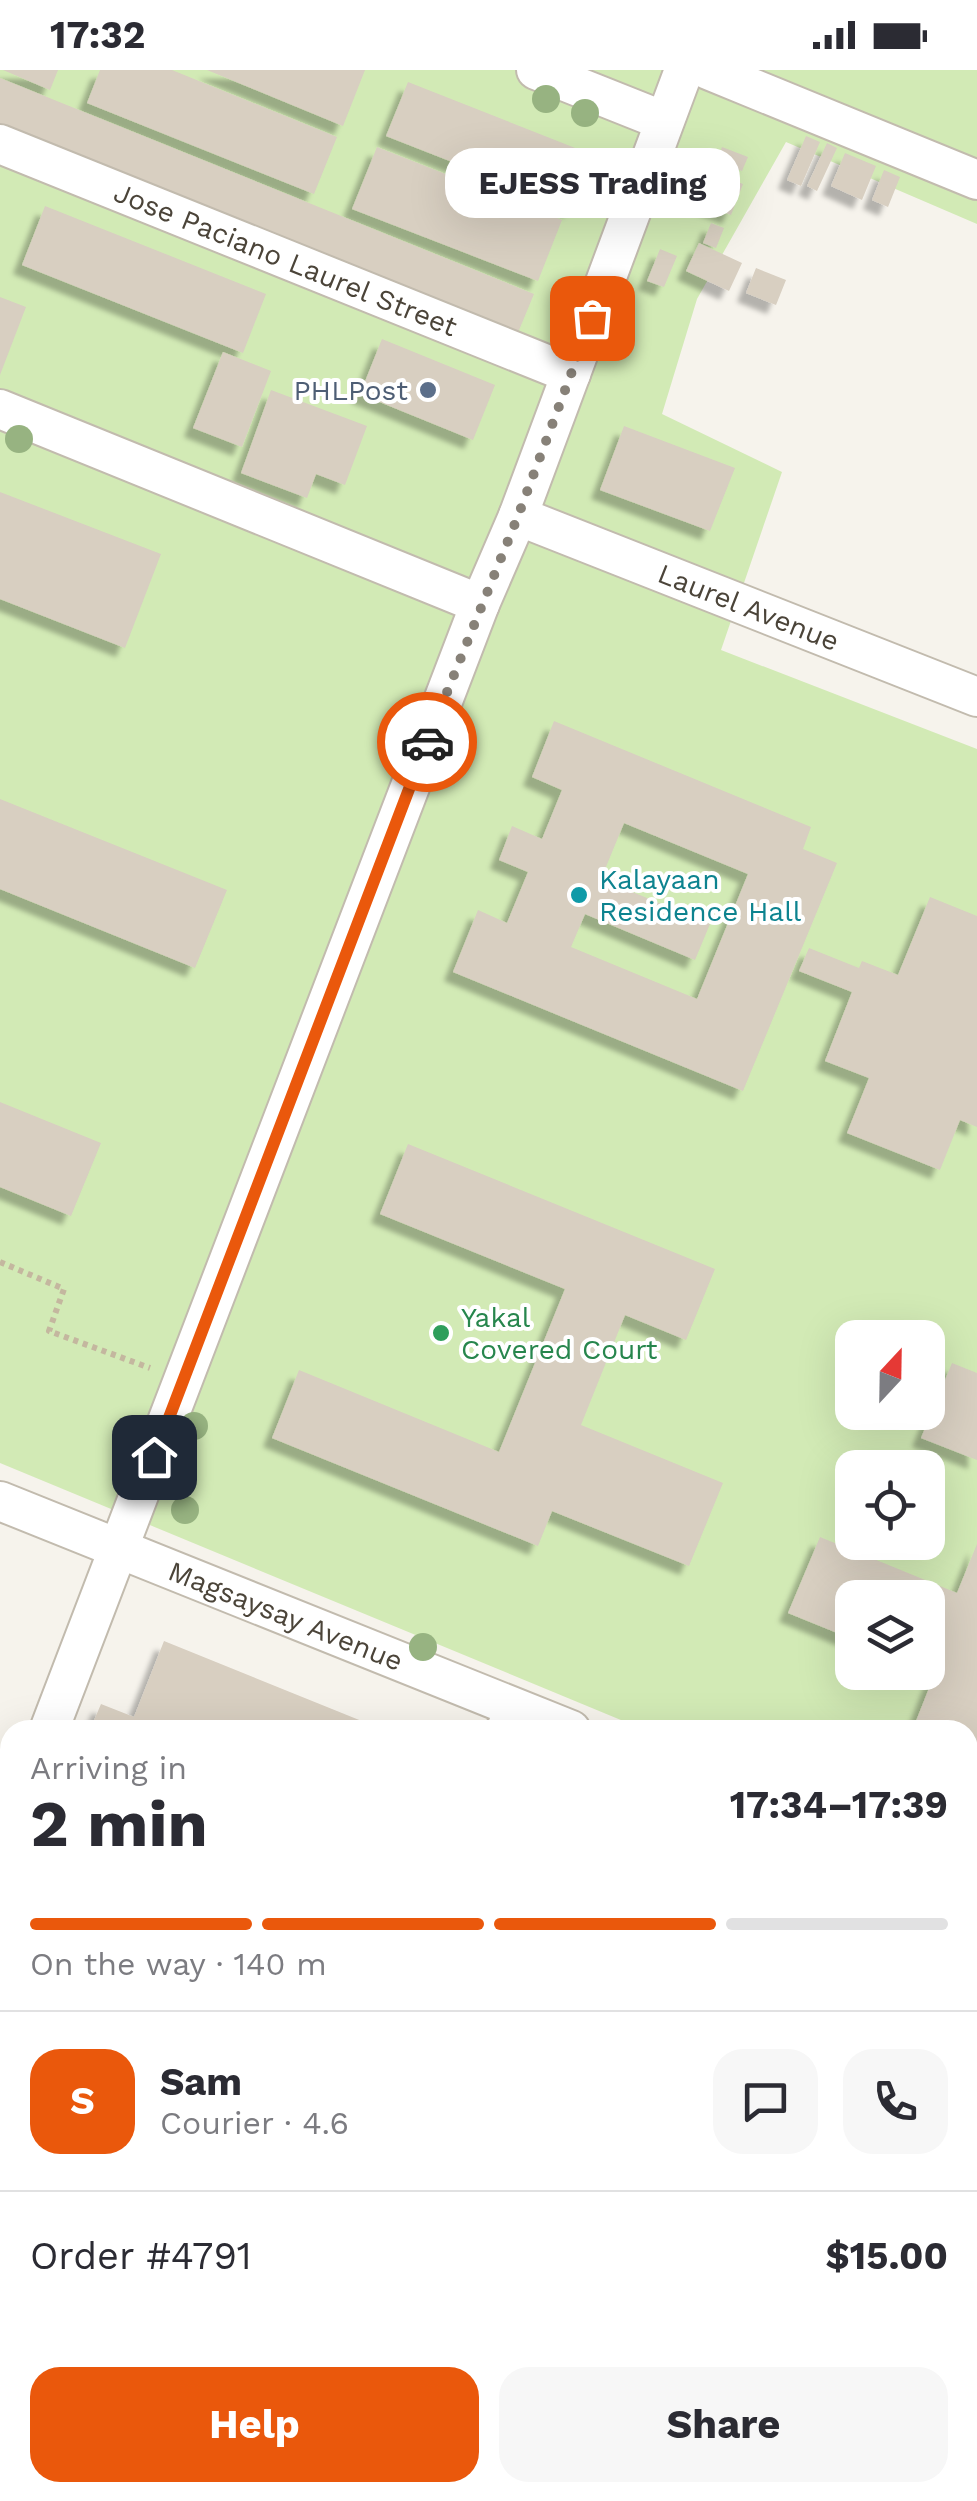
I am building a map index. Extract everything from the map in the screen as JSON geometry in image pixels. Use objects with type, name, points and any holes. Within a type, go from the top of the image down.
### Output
[{"type":"street","points":[[536,70],[664,121]]},
{"type":"street","points":[[52,1720],[480,604],[518,516],[684,70]]},
{"type":"street","points":[[708,70],[977,180]]},
{"type":"street","name":"Jose Paciano Laurel Street","points":[[0,144],[571,374]]},
{"type":"street","points":[[0,409],[480,604]]},
{"type":"street","name":"Laurel Avenue","points":[[518,516],[977,698]]},
{"type":"street","name":"Magsaysay Avenue","points":[[0,1501],[119,1547],[501,1718]]},
{"type":"path","points":[[0,1262],[64,1289],[49,1331],[184,1379]]},
{"type":"green space","points":[[0,70],[977,70],[977,224],[786,142],[697,299],[662,414],[782,472],[721,650],[977,749],[977,1720],[621,1720],[0,1463]]},
{"type":"building","points":[[3,70],[58,70],[50,90]]},
{"type":"building","points":[[100,70],[172,70],[337,137],[314,194],[87,103]]},
{"type":"building","points":[[207,70],[365,70],[343,126]]},
{"type":"building","points":[[0,78],[534,294],[517,335],[0,127]]},
{"type":"building","points":[[408,82],[593,155],[572,209],[386,136]]},
{"type":"building","points":[[806,136],[820,142],[801,186],[787,180]]},
{"type":"building","points":[[827,143],[837,148],[817,191],[807,186]]},
{"type":"building","points":[[377,147],[562,220],[538,281],[352,209]]},
{"type":"building","points":[[722,147],[748,157],[742,171],[717,161]]},
{"type":"building","points":[[845,153],[876,166],[862,200],[831,186]]},
{"type":"building","points":[[884,170],[900,177],[888,207],[872,200]]},
{"type":"building","points":[[715,173],[743,184],[731,215],[702,204]]},
{"type":"building","points":[[45,206],[266,294],[243,353],[22,265]]},
{"type":"building","points":[[711,223],[724,228],[716,248],[703,243]]},
{"type":"building","points":[[699,243],[742,263],[729,291],[686,271]]},
{"type":"building","points":[[660,249],[677,256],[664,287],[647,281]]},
{"type":"building","points":[[756,268],[786,280],[776,305],[746,293]]},
{"type":"building","points":[[0,297],[26,307],[0,375]]},
{"type":"building","name":"PHLPost","points":[[382,339],[495,385],[473,440],[360,394]]},
{"type":"building","points":[[223,352],[271,371],[242,447],[193,428]]},
{"type":"building","points":[[271,390],[367,426],[345,485],[316,474],[307,498],[241,473]]},
{"type":"building","points":[[624,426],[735,468],[710,531],[600,490]]},
{"type":"building","points":[[0,492],[161,554],[125,648],[0,599]]},
{"type":"building","name":"Kalayaan Residence Hall","points":[[554,721],[811,827],[803,849],[837,863],[743,1091],[453,972],[478,910],[507,923],[528,872],[499,860],[512,826],[542,839],[562,790],[532,777]],"holes":[[[624,823],[748,874],[697,999],[571,947],[585,914],[695,960],[710,924],[601,879]]]},
{"type":"building","points":[[0,799],[227,890],[195,968],[0,889]]},
{"type":"building","points":[[930,897],[977,916],[977,1127],[960,1120],[940,1170],[847,1133],[869,1078],[825,1061],[852,992],[799,971],[809,948],[859,968],[862,961],[898,975]]},
{"type":"building","points":[[0,1102],[101,1143],[71,1216],[0,1187]]},
{"type":"building","points":[[408,1144],[715,1269],[686,1340],[625,1315],[581,1425],[723,1483],[689,1566],[552,1511],[538,1546],[272,1438],[299,1370],[499,1452],[565,1289],[380,1214]]},
{"type":"building","points":[[952,1363],[977,1373],[977,1460],[921,1438],[924,1430],[945,1430],[945,1380]]},
{"type":"building","points":[[820,1537],[835,1543],[835,1560],[876,1560],[925,1580],[835,1580],[835,1632],[788,1613]]},
{"type":"building","points":[[977,1544],[977,1720],[916,1720],[928,1690],[945,1690],[945,1588],[957,1593]]},
{"type":"building","points":[[164,1641],[359,1720],[94,1720],[101,1704],[134,1717]]},
{"type":"way so far","points":[[427,742],[592,318]]},
{"type":"place","name":"EJESS Trading","points":[[592,318]]},
{"type":"place","name":"PHLPost","points":[[428,390]]},
{"type":"place","name":"Kalayaan Residence Hall","points":[[579,895]]},
{"type":"place","name":"Yakal Covered Court","points":[[441,1333]]},
{"type":"route","points":[[154,1457],[427,742]]}]
